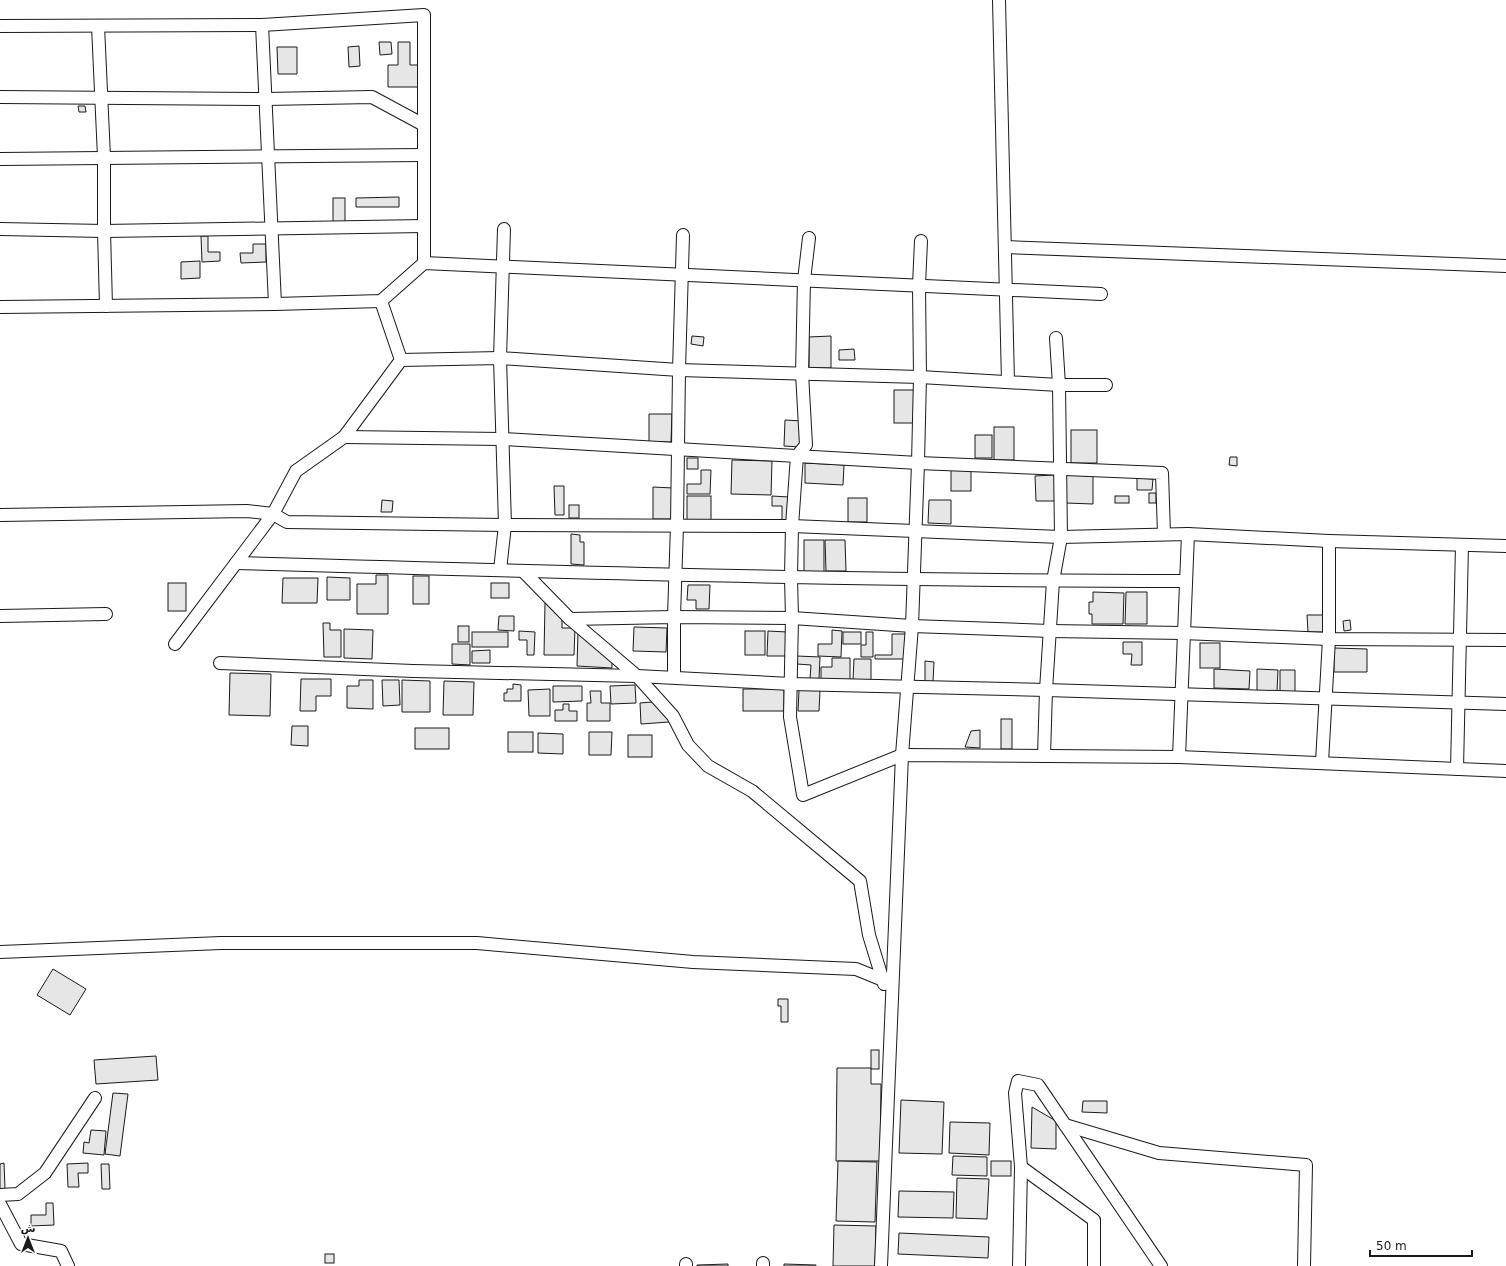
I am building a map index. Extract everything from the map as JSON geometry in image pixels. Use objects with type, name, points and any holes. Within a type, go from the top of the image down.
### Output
[{"type":"street","points":[[999,0],[1008,382]]},
{"type":"street","points":[[0,26],[262,25],[424,15],[424,263]]},
{"type":"street","points":[[262,25],[275,304]]},
{"type":"street","points":[[98,26],[104,157],[106,306]]},
{"type":"street","points":[[0,97],[372,97],[424,125]]},
{"type":"street","points":[[0,159],[424,155]]},
{"type":"street","points":[[0,229],[104,231],[424,226]]},
{"type":"street","points":[[500,570],[505,525],[500,358],[504,229]]},
{"type":"street","points":[[674,677],[679,370],[684,235]]},
{"type":"street","points":[[809,238],[804,280],[802,373],[806,445],[797,456],[792,526],[791,577],[792,618],[790,717],[803,795],[902,756],[1179,757],[1506,771]]},
{"type":"street","points":[[881,1266],[902,756],[906,687],[912,626],[914,578],[920,377],[920,241]]},
{"type":"street","points":[[1005,247],[1506,266]]},
{"type":"street","points":[[0,307],[275,304],[381,301],[424,263],[1101,294]]},
{"type":"street","points":[[381,301],[401,360]]},
{"type":"street","points":[[1044,756],[1046,690],[1053,581],[1061,537],[1059,385],[1056,338]]},
{"type":"street","points":[[401,360],[500,358],[679,370],[920,377],[1059,385],[1106,385]]},
{"type":"street","points":[[175,644],[273,514],[296,471],[344,437],[401,360]]},
{"type":"street","points":[[344,437],[502,439],[918,463],[1162,473],[1164,534]]},
{"type":"street","points":[[0,515],[247,510],[273,514],[287,522],[505,525],[792,526],[1061,537],[1188,534],[1329,541],[1506,546]]},
{"type":"street","points":[[1179,757],[1188,534]]},
{"type":"street","points":[[1322,762],[1329,639],[1329,541]]},
{"type":"street","points":[[1457,769],[1462,545]]},
{"type":"street","points":[[236,563],[676,575],[1053,581],[1185,581]]},
{"type":"street","points":[[524,572],[570,619],[637,676],[673,716],[688,746],[708,766],[752,791],[860,882],[869,935],[891,1006]]},
{"type":"street","points":[[0,616],[106,614]]},
{"type":"street","points":[[570,619],[674,617],[792,618],[912,626],[1050,631],[1183,633],[1329,639],[1506,640]]},
{"type":"street","points":[[220,663],[413,671],[674,677],[791,684],[1325,698],[1459,704],[1506,704]]},
{"type":"street","points":[[0,952],[221,943],[477,943],[693,962],[856,969],[883,980]]},
{"type":"street","points":[[1019,1266],[1021,1167],[1014,1093],[1018,1081],[1038,1085],[1161,1266]]},
{"type":"street","points":[[0,1195],[18,1194],[45,1173],[95,1098]]},
{"type":"street","points":[[1065,1125],[1159,1153],[1306,1165],[1304,1266]]},
{"type":"street","points":[[1021,1167],[1094,1220],[1094,1266]]},
{"type":"street","points":[[0,1204],[21,1244],[61,1251],[68,1266]]},
{"type":"building","points":[[379,42],[391,42],[392,54],[380,55]]},
{"type":"building","points":[[398,42],[410,42],[410,65],[420,65],[420,87],[388,87],[388,65],[398,65]]},
{"type":"building","points":[[359,46],[360,66],[349,67],[348,47]]},
{"type":"building","points":[[277,47],[297,47],[297,74],[278,74]]},
{"type":"building","points":[[78,106],[85,106],[86,112],[79,112]]},
{"type":"building","points":[[399,197],[399,207],[356,207],[356,198]]},
{"type":"building","points":[[333,198],[345,198],[345,223],[333,223]]},
{"type":"building","points":[[201,236],[208,236],[208,252],[220,252],[220,261],[202,262]]},
{"type":"building","points":[[253,244],[266,244],[266,262],[241,263],[240,253],[253,253]]},
{"type":"building","points":[[200,261],[200,278],[181,279],[181,262]]},
{"type":"building","points":[[692,336],[704,337],[703,346],[691,344]]},
{"type":"building","points":[[831,336],[831,368],[809,368],[809,337]]},
{"type":"building","points":[[854,349],[855,360],[839,360],[839,350]]},
{"type":"building","points":[[894,390],[914,390],[914,423],[894,423]]},
{"type":"building","points":[[649,414],[672,414],[671,442],[649,442]]},
{"type":"building","points":[[785,420],[802,421],[800,447],[784,446]]},
{"type":"building","points":[[994,427],[1014,427],[1014,460],[994,460]]},
{"type":"building","points":[[1071,430],[1097,430],[1097,463],[1071,463]]},
{"type":"building","points":[[975,435],[992,435],[992,458],[975,458]]},
{"type":"building","points":[[1230,457],[1237,457],[1237,466],[1229,465]]},
{"type":"building","points":[[687,458],[698,458],[698,469],[687,469]]},
{"type":"building","points":[[732,460],[772,461],[771,495],[731,494]]},
{"type":"building","points":[[805,463],[844,465],[843,485],[805,483]]},
{"type":"building","points":[[701,470],[711,470],[710,494],[687,494],[687,484],[701,484]]},
{"type":"building","points":[[951,470],[971,470],[971,491],[951,491]]},
{"type":"building","points":[[1055,475],[1056,501],[1036,501],[1035,476]]},
{"type":"building","points":[[1066,475],[1093,476],[1093,504],[1066,503]]},
{"type":"building","points":[[1137,478],[1153,479],[1152,490],[1137,490]]},
{"type":"building","points":[[554,486],[564,486],[564,515],[555,515]]},
{"type":"building","points":[[653,487],[673,488],[673,519],[653,519]]},
{"type":"building","points":[[1149,493],[1156,493],[1156,503],[1149,503]]},
{"type":"building","points":[[687,496],[711,496],[711,520],[687,520]]},
{"type":"building","points":[[772,496],[789,497],[788,521],[782,521],[782,506],[772,506]]},
{"type":"building","points":[[1115,496],[1129,496],[1129,503],[1115,503]]},
{"type":"building","points":[[848,498],[867,498],[867,522],[848,522]]},
{"type":"building","points":[[382,500],[393,501],[392,512],[381,512]]},
{"type":"building","points":[[929,500],[951,500],[951,524],[928,523]]},
{"type":"building","points":[[569,505],[579,505],[579,518],[569,518]]},
{"type":"building","points":[[571,534],[580,535],[580,542],[584,542],[584,565],[571,564]]},
{"type":"building","points":[[804,540],[824,540],[824,573],[804,573]]},
{"type":"building","points":[[825,540],[845,540],[846,571],[826,571]]},
{"type":"building","points":[[376,575],[388,575],[388,614],[357,614],[357,584],[376,584]]},
{"type":"building","points":[[413,576],[429,576],[429,604],[413,604]]},
{"type":"building","points":[[327,577],[350,578],[350,600],[327,600]]},
{"type":"building","points":[[283,578],[318,578],[317,603],[282,603]]},
{"type":"building","points":[[168,583],[186,583],[186,611],[168,611]]},
{"type":"building","points":[[491,583],[509,583],[509,598],[491,598]]},
{"type":"building","points":[[688,585],[710,585],[709,609],[696,609],[696,600],[687,600]]},
{"type":"building","points":[[1093,592],[1124,593],[1123,624],[1092,624],[1092,614],[1089,614],[1089,602],[1093,602]]},
{"type":"building","points":[[1126,592],[1147,592],[1147,624],[1125,624]]},
{"type":"building","points":[[545,603],[562,620],[562,628],[575,628],[574,655],[544,655]]},
{"type":"building","points":[[1307,615],[1324,615],[1324,632],[1308,632]]},
{"type":"building","points":[[499,616],[514,616],[514,631],[498,630]]},
{"type":"building","points":[[1350,620],[1351,630],[1344,631],[1343,621]]},
{"type":"building","points":[[323,623],[330,623],[330,630],[341,630],[341,657],[324,657]]},
{"type":"building","points":[[458,626],[469,626],[469,642],[458,642]]},
{"type":"building","points":[[634,627],[667,628],[666,652],[633,651]]},
{"type":"building","points":[[344,629],[373,630],[372,659],[344,658]]},
{"type":"building","points":[[832,630],[842,631],[841,657],[818,656],[818,644],[832,644]]},
{"type":"building","points":[[519,631],[535,632],[534,655],[527,655],[527,640],[519,640]]},
{"type":"building","points":[[745,631],[765,631],[765,655],[745,655]]},
{"type":"building","points":[[768,631],[787,632],[786,656],[767,656]]},
{"type":"building","points":[[472,632],[508,632],[508,647],[472,647]]},
{"type":"building","points":[[578,632],[612,659],[612,668],[577,666]]},
{"type":"building","points":[[843,632],[861,632],[861,644],[843,644]]},
{"type":"building","points":[[866,632],[873,632],[873,657],[861,657],[861,645],[866,645]]},
{"type":"building","points":[[892,634],[906,634],[905,659],[875,659],[875,655],[892,655]]},
{"type":"building","points":[[1123,642],[1142,642],[1142,665],[1131,665],[1132,654],[1123,654]]},
{"type":"building","points":[[1200,643],[1220,643],[1220,668],[1200,668]]},
{"type":"building","points":[[452,644],[470,644],[470,665],[452,664]]},
{"type":"building","points":[[1334,648],[1367,649],[1367,672],[1334,672]]},
{"type":"building","points":[[490,650],[490,663],[472,663],[472,651]]},
{"type":"building","points":[[797,656],[820,657],[819,679],[810,679],[811,665],[797,664]]},
{"type":"building","points":[[832,658],[850,658],[850,681],[821,681],[821,667],[832,667]]},
{"type":"building","points":[[854,659],[871,659],[871,680],[853,680]]},
{"type":"building","points":[[925,661],[934,662],[933,682],[925,682]]},
{"type":"building","points":[[1214,669],[1250,671],[1249,689],[1214,688]]},
{"type":"building","points":[[1257,669],[1278,670],[1277,691],[1257,691]]},
{"type":"building","points":[[1280,670],[1295,670],[1295,693],[1280,692]]},
{"type":"building","points":[[230,673],[271,674],[270,716],[229,715]]},
{"type":"building","points":[[301,679],[331,679],[331,696],[316,696],[316,711],[300,711]]},
{"type":"building","points":[[359,680],[373,680],[373,709],[347,708],[347,686],[359,686]]},
{"type":"building","points":[[382,680],[399,680],[400,705],[383,706]]},
{"type":"building","points":[[402,680],[430,681],[430,712],[402,712]]},
{"type":"building","points":[[444,681],[474,682],[473,715],[443,715]]},
{"type":"building","points":[[513,684],[521,685],[521,701],[504,701],[504,693],[507,693],[507,689],[513,689]]},
{"type":"building","points":[[635,685],[636,703],[611,704],[610,686]]},
{"type":"building","points":[[553,686],[582,686],[582,701],[553,702]]},
{"type":"building","points":[[550,689],[550,716],[529,716],[528,690]]},
{"type":"building","points":[[743,689],[784,689],[784,711],[743,711]]},
{"type":"building","points":[[799,690],[820,690],[819,711],[798,711]]},
{"type":"building","points":[[590,691],[601,691],[601,703],[610,703],[610,721],[587,721],[587,703],[591,703]]},
{"type":"building","points":[[652,702],[669,714],[669,722],[641,724],[640,703]]},
{"type":"building","points":[[563,704],[569,704],[569,711],[577,711],[577,721],[555,721],[555,710],[563,710]]},
{"type":"building","points":[[1001,719],[1012,719],[1012,749],[1001,749]]},
{"type":"building","points":[[292,726],[308,726],[308,746],[291,745]]},
{"type":"building","points":[[415,728],[449,728],[449,749],[415,749]]},
{"type":"building","points":[[980,730],[980,748],[965,747],[971,731]]},
{"type":"building","points":[[508,732],[533,732],[533,752],[508,752]]},
{"type":"building","points":[[589,732],[612,732],[611,755],[589,755]]},
{"type":"building","points":[[538,733],[563,734],[563,754],[538,753]]},
{"type":"building","points":[[628,735],[652,735],[652,757],[628,757]]},
{"type":"building","points":[[53,969],[86,989],[70,1015],[37,995]]},
{"type":"building","points":[[778,999],[788,999],[788,1022],[781,1022],[781,1006],[778,1006]]},
{"type":"building","points":[[871,1050],[879,1050],[879,1069],[871,1069]]},
{"type":"building","points":[[156,1056],[158,1080],[96,1084],[94,1060]]},
{"type":"building","points":[[837,1068],[871,1068],[871,1084],[881,1084],[880,1161],[836,1161]]},
{"type":"building","points":[[113,1093],[128,1094],[120,1156],[105,1154]]},
{"type":"building","points":[[901,1100],[944,1102],[942,1154],[899,1153]]},
{"type":"building","points":[[1083,1101],[1107,1101],[1107,1113],[1082,1112]]},
{"type":"building","points":[[1032,1107],[1056,1121],[1056,1149],[1031,1148]]},
{"type":"building","points":[[950,1122],[990,1123],[989,1155],[949,1153]]},
{"type":"building","points":[[91,1130],[106,1131],[104,1155],[83,1153],[84,1142],[89,1143]]},
{"type":"building","points":[[953,1156],[987,1157],[987,1176],[952,1175]]},
{"type":"building","points":[[838,1161],[877,1162],[875,1222],[836,1221]]},
{"type":"building","points":[[991,1161],[1011,1161],[1011,1176],[991,1176]]},
{"type":"building","points":[[4,1163],[5,1189],[0,1189],[0,1164]]},
{"type":"building","points":[[88,1163],[88,1173],[78,1173],[79,1187],[68,1187],[67,1164]]},
{"type":"building","points":[[101,1164],[109,1164],[110,1189],[102,1189]]},
{"type":"building","points":[[957,1178],[989,1179],[987,1219],[956,1218]]},
{"type":"building","points":[[899,1191],[954,1192],[953,1218],[898,1217]]},
{"type":"building","points":[[46,1203],[53,1203],[54,1225],[31,1226],[31,1215],[46,1215]]},
{"type":"building","points":[[834,1225],[876,1226],[875,1266],[833,1266]]},
{"type":"building","points":[[899,1233],[989,1237],[988,1258],[898,1254]]},
{"type":"building","points":[[325,1254],[334,1254],[334,1263],[325,1263]]},
{"type":"building","points":[[728,1264],[728,1266],[697,1266],[697,1265]]},
{"type":"building","points":[[784,1264],[816,1265],[816,1266],[784,1266]]}]
